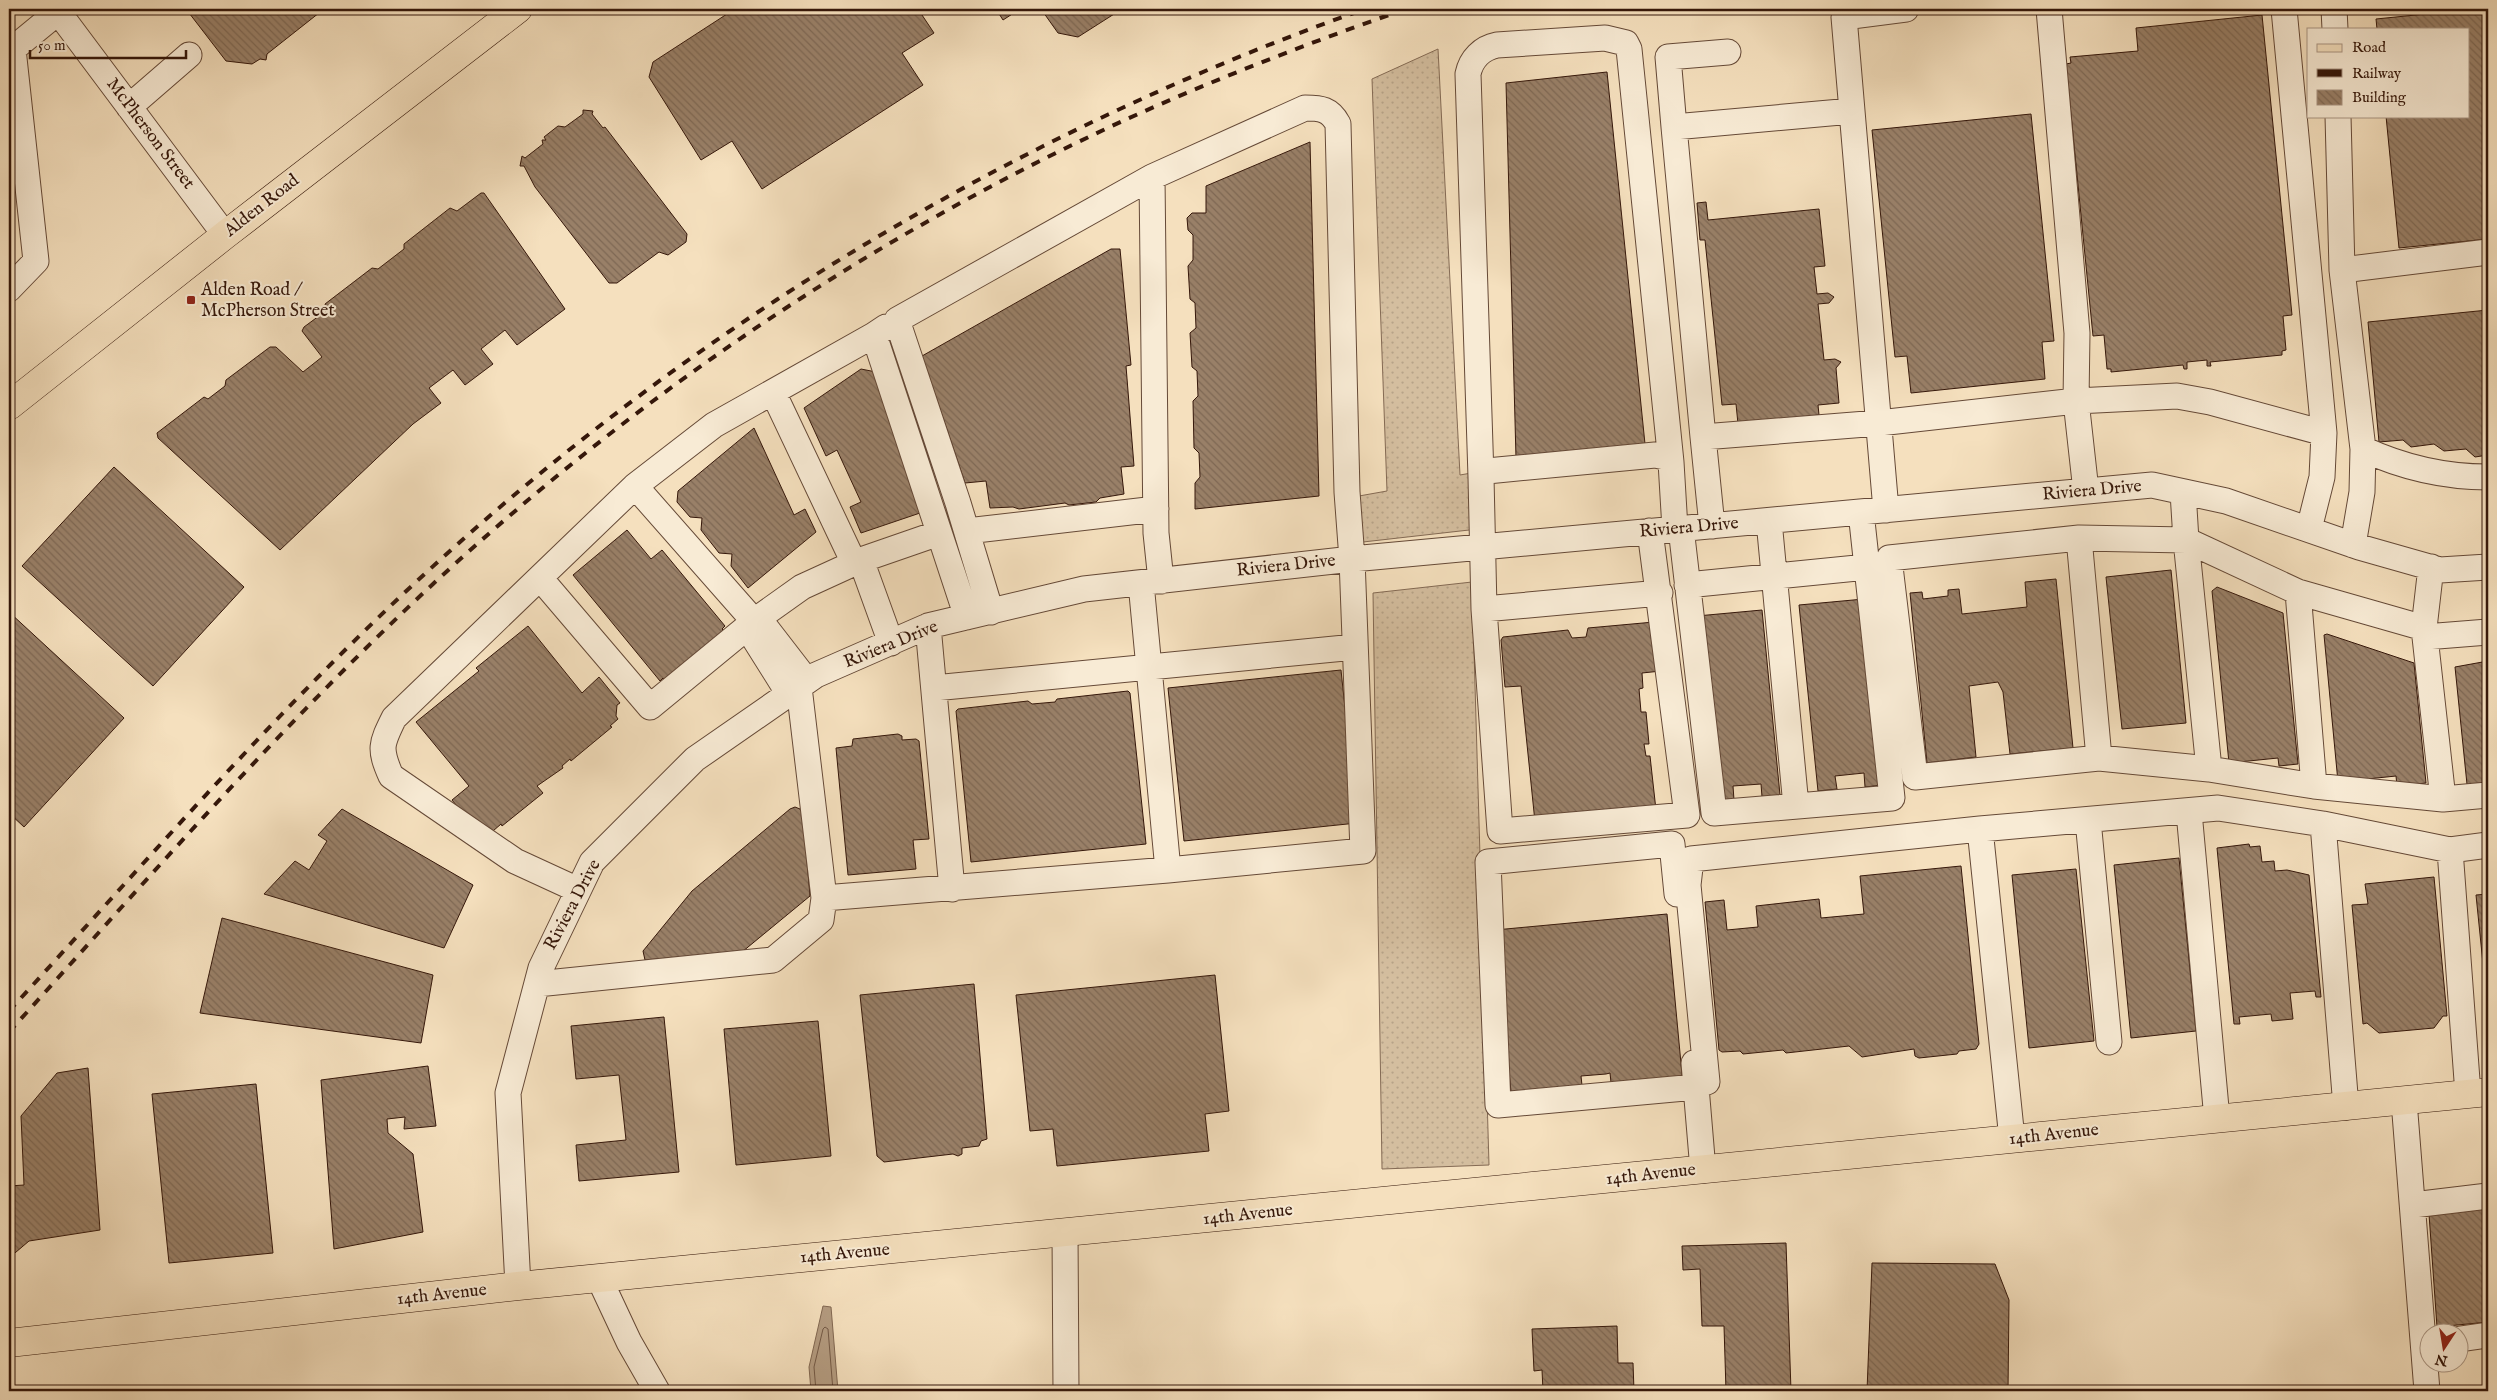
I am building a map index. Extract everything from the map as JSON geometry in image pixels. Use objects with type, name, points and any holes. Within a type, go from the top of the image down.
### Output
[{"type":"main road","name":"Alden Road","points":[[9,406],[225,235],[518,9]]},
{"type":"main road","name":"14th Avenue","points":[[9,1343],[518,1286],[2478,1094]]},
{"type":"street","points":[[1886,510],[1844,17],[1906,9]]},
{"type":"street","points":[[2049,9],[2077,333],[2076,401],[2086,491]]},
{"type":"street","points":[[2284,9],[2324,433],[2322,477],[2309,529]]},
{"type":"street","points":[[2334,9],[2335,28]]},
{"type":"street","name":"McPherson Street","points":[[57,10],[225,235]]},
{"type":"street","points":[[9,289],[36,261],[13,49],[57,10]]},
{"type":"street","points":[[1650,532],[1660,593],[1687,815],[1500,831],[1484,608],[1484,547],[1468,74],[1470,65],[1485,47],[1605,38],[1626,43],[1629,49],[1678,529],[1687,585],[1714,813],[1892,798],[1861,512]]},
{"type":"street","points":[[1712,526],[1668,57],[1728,52]]},
{"type":"street","points":[[130,107],[190,55]]},
{"type":"street","points":[[578,890],[515,861],[391,776],[383,757],[382,742],[394,718],[636,486],[714,425],[1152,177],[1305,108],[1320,108],[1332,113],[1338,124],[1347,492],[1352,559],[1362,851],[952,889],[824,898]]},
{"type":"street","points":[[1674,127],[1852,111]]},
{"type":"street","points":[[2338,118],[2342,270],[2363,449],[2362,492],[2353,545]]},
{"type":"street","points":[[1152,177],[1156,508],[1148,666],[1168,870]]},
{"type":"street","points":[[2342,270],[2488,252]]},
{"type":"street","points":[[897,320],[991,612]]},
{"type":"street","points":[[874,335],[967,617]]},
{"type":"street","points":[[773,392],[857,561],[891,643]]},
{"type":"street","points":[[1703,437],[1879,423],[2076,401],[2177,396],[2210,402],[2324,433]]},
{"type":"street","points":[[2363,449],[2403,465],[2436,472],[2488,477]]},
{"type":"street","points":[[1481,477],[1487,470],[1655,455],[1665,457],[1671,462]]},
{"type":"street","name":"Riviera Drive","points":[[518,1286],[508,1093],[541,968],[592,862],[695,759],[798,688],[928,626],[1084,589],[1352,559],[2152,485],[2226,501],[2353,545],[2440,570],[2488,567]]},
{"type":"street","points":[[537,984],[774,960],[821,920],[824,898],[798,688],[763,624],[754,621],[636,486]]},
{"type":"street","points":[[2183,492],[2209,769]]},
{"type":"street","points":[[966,531],[1156,508]]},
{"type":"street","points":[[1769,520],[1796,806]]},
{"type":"street","points":[[540,578],[650,707],[754,621],[802,587],[857,561],[938,533]]},
{"type":"street","points":[[2079,538],[2099,758]]},
{"type":"street","points":[[2488,632],[2425,633],[2298,592],[2186,540],[2079,538],[1889,558],[1915,777],[2099,758],[2209,769],[2314,786],[2443,799],[2488,794]]},
{"type":"street","points":[[1687,585],[1867,567]]},
{"type":"street","points":[[2431,567],[2425,633],[2443,799]]},
{"type":"street","points":[[2298,592],[2314,786]]},
{"type":"street","points":[[1484,608],[1660,593]]},
{"type":"street","points":[[928,626],[952,889]]},
{"type":"street","points":[[934,688],[1355,647]]},
{"type":"street","points":[[1703,1170],[1702,1085],[1688,885],[1691,859],[1980,829],[2190,812],[2218,808],[2323,824],[2450,850],[2488,845]]},
{"type":"street","points":[[2190,812],[2217,1119]]},
{"type":"street","points":[[2088,820],[2109,1042]]},
{"type":"street","points":[[2323,824],[2346,1106]]},
{"type":"street","points":[[1980,829],[2012,1140]]},
{"type":"street","points":[[1672,844],[1702,1085],[1498,1105],[1488,862],[1672,844]]},
{"type":"street","points":[[2450,850],[2478,1094]]},
{"type":"street","points":[[2404,1101],[2412,1205],[2425,1322]]},
{"type":"street","points":[[2412,1205],[2488,1196]]},
{"type":"street","points":[[1065,1232],[1066,1391]]},
{"type":"street","points":[[599,1278],[629,1342],[657,1391]]},
{"type":"street","points":[[2470,1338],[2488,1336]]},
{"type":"street","points":[[2427,1372],[2427,1391]]},
{"type":"shaded area","points":[[1438,49],[1460,475],[1477,472],[1478,529],[1363,542],[1359,496],[1387,491],[1372,79]]},
{"type":"shaded area","points":[[1472,582],[1489,1165],[1382,1169],[1373,593]]},
{"type":"water","points":[[823,1306],[831,1307],[838,1391],[811,1391],[809,1367]]},
{"type":"building","points":[[186,9],[324,9],[267,54],[266,60],[260,59],[252,64],[226,61]]},
{"type":"building","points":[[728,9],[918,9],[934,33],[902,53],[923,85],[762,189],[732,141],[701,160],[649,77],[653,62],[727,14]]},
{"type":"building","points":[[996,9],[1020,9],[1003,20]]},
{"type":"building","points":[[1041,9],[1122,9],[1078,37],[1058,33]]},
{"type":"building","points":[[2475,9],[2485,9],[2488,13],[2488,239],[2399,248],[2386,118],[2470,118],[2470,28],[2377,28],[2376,19]]},
{"type":"building","points":[[2262,15],[2292,315],[2283,316],[2286,350],[2282,351],[2282,355],[2210,362],[2211,366],[2207,366],[2207,360],[2187,362],[2187,369],[2184,369],[2183,365],[2111,372],[2111,369],[2107,369],[2104,335],[2093,336],[2066,64],[2071,63],[2070,57],[2138,51],[2136,28]]},
{"type":"building","points":[[1607,72],[1645,444],[1516,458],[1506,83]]},
{"type":"building","points":[[583,110],[593,111],[592,114],[603,128],[605,127],[687,234],[686,242],[668,255],[659,252],[617,283],[609,283],[535,187],[524,166],[520,166],[522,156],[525,158],[543,144],[542,140],[546,140],[544,137],[558,126],[565,127],[583,114]]},
{"type":"building","points":[[2031,114],[2054,341],[2042,342],[2045,379],[1911,393],[1907,356],[1895,357],[1872,130]]},
{"type":"building","points":[[1310,142],[1319,496],[1195,509],[1195,483],[1200,477],[1199,453],[1194,448],[1193,401],[1198,396],[1197,371],[1192,367],[1190,333],[1196,328],[1195,303],[1190,299],[1188,266],[1193,260],[1193,235],[1188,230],[1187,218],[1192,213],[1206,213],[1206,186]]},
{"type":"building","points":[[481,193],[484,193],[565,309],[517,345],[505,330],[481,349],[493,364],[465,385],[453,370],[429,388],[441,403],[413,424],[280,550],[158,438],[157,433],[204,397],[208,399],[225,386],[226,380],[270,347],[276,347],[303,372],[322,357],[302,331],[304,327],[327,310],[325,304],[372,268],[378,269],[404,249],[404,244],[450,208],[457,211]]},
{"type":"building","points":[[1706,202],[1708,220],[1819,209],[1825,266],[1814,267],[1817,294],[1828,293],[1834,297],[1829,303],[1818,304],[1824,360],[1835,359],[1841,362],[1836,368],[1839,403],[1818,405],[1819,415],[1738,424],[1736,404],[1722,405],[1705,240],[1700,240],[1697,203]]},
{"type":"building","points":[[1111,249],[1120,249],[1131,365],[1126,366],[1134,466],[1121,467],[1124,494],[1100,498],[1096,502],[1069,505],[1065,503],[1019,509],[1013,507],[990,508],[986,481],[965,483],[922,356]]},
{"type":"building","points":[[2488,310],[2488,455],[2475,457],[2466,449],[2444,451],[2434,444],[2411,447],[2403,440],[2379,442],[2368,322]]},
{"type":"building","points":[[861,369],[876,372],[923,512],[861,533],[850,507],[861,502],[837,450],[826,456],[804,408]]},
{"type":"building","points":[[754,428],[794,515],[805,509],[816,532],[748,588],[731,566],[732,554],[719,553],[701,530],[702,518],[690,517],[677,502],[678,491]]},
{"type":"building","points":[[114,467],[244,587],[153,686],[22,566]]},
{"type":"building","points":[[627,530],[651,559],[662,550],[725,626],[722,629],[725,632],[666,681],[663,678],[660,681],[573,575]]},
{"type":"building","points":[[2171,570],[2186,723],[2122,729],[2106,577]]},
{"type":"building","points":[[2056,579],[2073,748],[2010,754],[2003,692],[1998,682],[1969,686],[1976,757],[1927,763],[1910,593],[1922,592],[1923,599],[1948,596],[1948,590],[1959,589],[1962,614],[2027,607],[2025,582]]},
{"type":"building","points":[[2217,587],[2283,613],[2298,764],[2279,766],[2278,758],[2229,763],[2212,591]]},
{"type":"building","points":[[1864,599],[1883,785],[1865,787],[1864,773],[1835,776],[1837,789],[1818,791],[1799,605]]},
{"type":"building","points":[[1762,610],[1780,795],[1762,797],[1761,784],[1733,786],[1734,800],[1715,801],[1697,616]]},
{"type":"building","points":[[9,612],[124,718],[24,827],[9,813]]},
{"type":"building","points":[[1654,622],[1661,671],[1642,673],[1643,688],[1639,689],[1641,712],[1646,712],[1649,744],[1644,744],[1646,756],[1650,756],[1656,810],[1535,822],[1521,686],[1505,687],[1501,640],[1503,637],[1568,630],[1572,638],[1586,637],[1588,628]]},
{"type":"building","points":[[528,626],[582,693],[599,677],[620,703],[617,705],[616,716],[618,719],[610,726],[612,727],[571,761],[570,759],[562,766],[563,768],[537,786],[543,793],[502,826],[501,824],[493,831],[490,828],[479,827],[476,830],[452,800],[469,786],[416,722],[479,671],[476,668]]},
{"type":"building","points":[[2327,634],[2414,663],[2426,783],[2397,786],[2396,776],[2338,782],[2324,635]]},
{"type":"building","points":[[2488,661],[2488,792],[2468,794],[2455,667]]},
{"type":"building","points":[[1341,670],[1357,823],[1184,841],[1168,688]]},
{"type":"building","points":[[1128,691],[1130,693],[1146,844],[971,862],[956,711],[958,709],[1028,701],[1032,704],[1055,702],[1057,699]]},
{"type":"building","points":[[898,734],[902,736],[902,740],[916,739],[919,741],[929,839],[913,840],[916,869],[848,875],[836,748],[852,746],[853,739]]},
{"type":"building","points":[[795,807],[800,809],[803,814],[810,896],[742,952],[645,960],[643,951],[692,891],[790,809]]},
{"type":"building","points":[[342,809],[473,885],[444,948],[264,894],[295,861],[309,870],[327,841],[318,835]]},
{"type":"building","points":[[2249,844],[2250,847],[2260,846],[2262,862],[2274,861],[2275,871],[2287,870],[2309,875],[2321,997],[2316,997],[2315,991],[2290,993],[2293,1019],[2272,1021],[2271,1014],[2239,1017],[2240,1024],[2234,1024],[2217,848]]},
{"type":"building","points":[[2179,858],[2196,1031],[2131,1038],[2114,865]]},
{"type":"building","points":[[1961,866],[1979,1044],[1976,1049],[1959,1051],[1957,1054],[1919,1058],[1915,1056],[1914,1049],[1862,1057],[1849,1046],[1786,1053],[1783,1050],[1743,1054],[1740,1051],[1722,1052],[1719,1050],[1705,902],[1724,900],[1727,930],[1758,927],[1756,906],[1819,899],[1821,918],[1864,914],[1860,876]]},
{"type":"building","points":[[2076,869],[2094,1041],[2029,1048],[2012,875]]},
{"type":"building","points":[[2434,877],[2447,1016],[2443,1016],[2434,1028],[2379,1033],[2367,1023],[2363,1024],[2352,905],[2368,904],[2365,884]]},
{"type":"building","points":[[2488,894],[2488,1013],[2476,895]]},
{"type":"building","points":[[1667,914],[1683,1085],[1612,1092],[1610,1073],[1581,1076],[1583,1095],[1512,1102],[1495,930]]},
{"type":"building","points":[[222,918],[433,975],[421,1043],[200,1013]]},
{"type":"building","points":[[1215,975],[1229,1111],[1205,1114],[1209,1151],[1057,1166],[1053,1129],[1030,1131],[1016,995]]},
{"type":"building","points":[[974,984],[987,1139],[981,1141],[979,1146],[962,1148],[962,1154],[958,1156],[953,1154],[884,1162],[877,1156],[860,995]]},
{"type":"building","points":[[664,1017],[679,1172],[579,1181],[576,1145],[626,1140],[619,1075],[576,1079],[571,1026]]},
{"type":"building","points":[[818,1021],[831,1156],[736,1165],[724,1029]]},
{"type":"building","points":[[428,1066],[436,1126],[404,1129],[405,1117],[387,1119],[388,1133],[413,1154],[423,1232],[334,1249],[321,1080]]},
{"type":"building","points":[[88,1068],[100,1230],[29,1241],[9,1258],[9,1186],[24,1185],[21,1116],[57,1073]]},
{"type":"building","points":[[256,1084],[273,1253],[169,1263],[152,1094]]},
{"type":"building","points":[[2488,1208],[2488,1322],[2470,1324],[2470,1322],[2437,1322],[2429,1214]]},
{"type":"building","points":[[1786,1243],[1791,1391],[1726,1391],[1724,1326],[1702,1326],[1700,1269],[1683,1270],[1682,1246]]},
{"type":"building","points":[[1872,1263],[1995,1264],[2009,1300],[2008,1391],[1867,1391]]},
{"type":"building","points":[[1617,1326],[1618,1363],[1633,1363],[1634,1391],[1543,1391],[1542,1370],[1534,1371],[1532,1329]]},
{"type":"railway","points":[[9,1011],[266,730],[374,622],[429,570],[533,480],[641,395],[753,316],[869,242],[988,175],[1111,113],[1237,58],[1365,9]]},
{"type":"railway","points":[[9,1032],[269,747],[377,637],[511,515],[592,448],[676,384],[762,324],[850,267],[941,214],[1033,165],[1127,119],[1196,89],[1300,47],[1406,9]]},
{"type":"place","name":"Alden Road / McPherson Street","points":[[191,300]]}]
